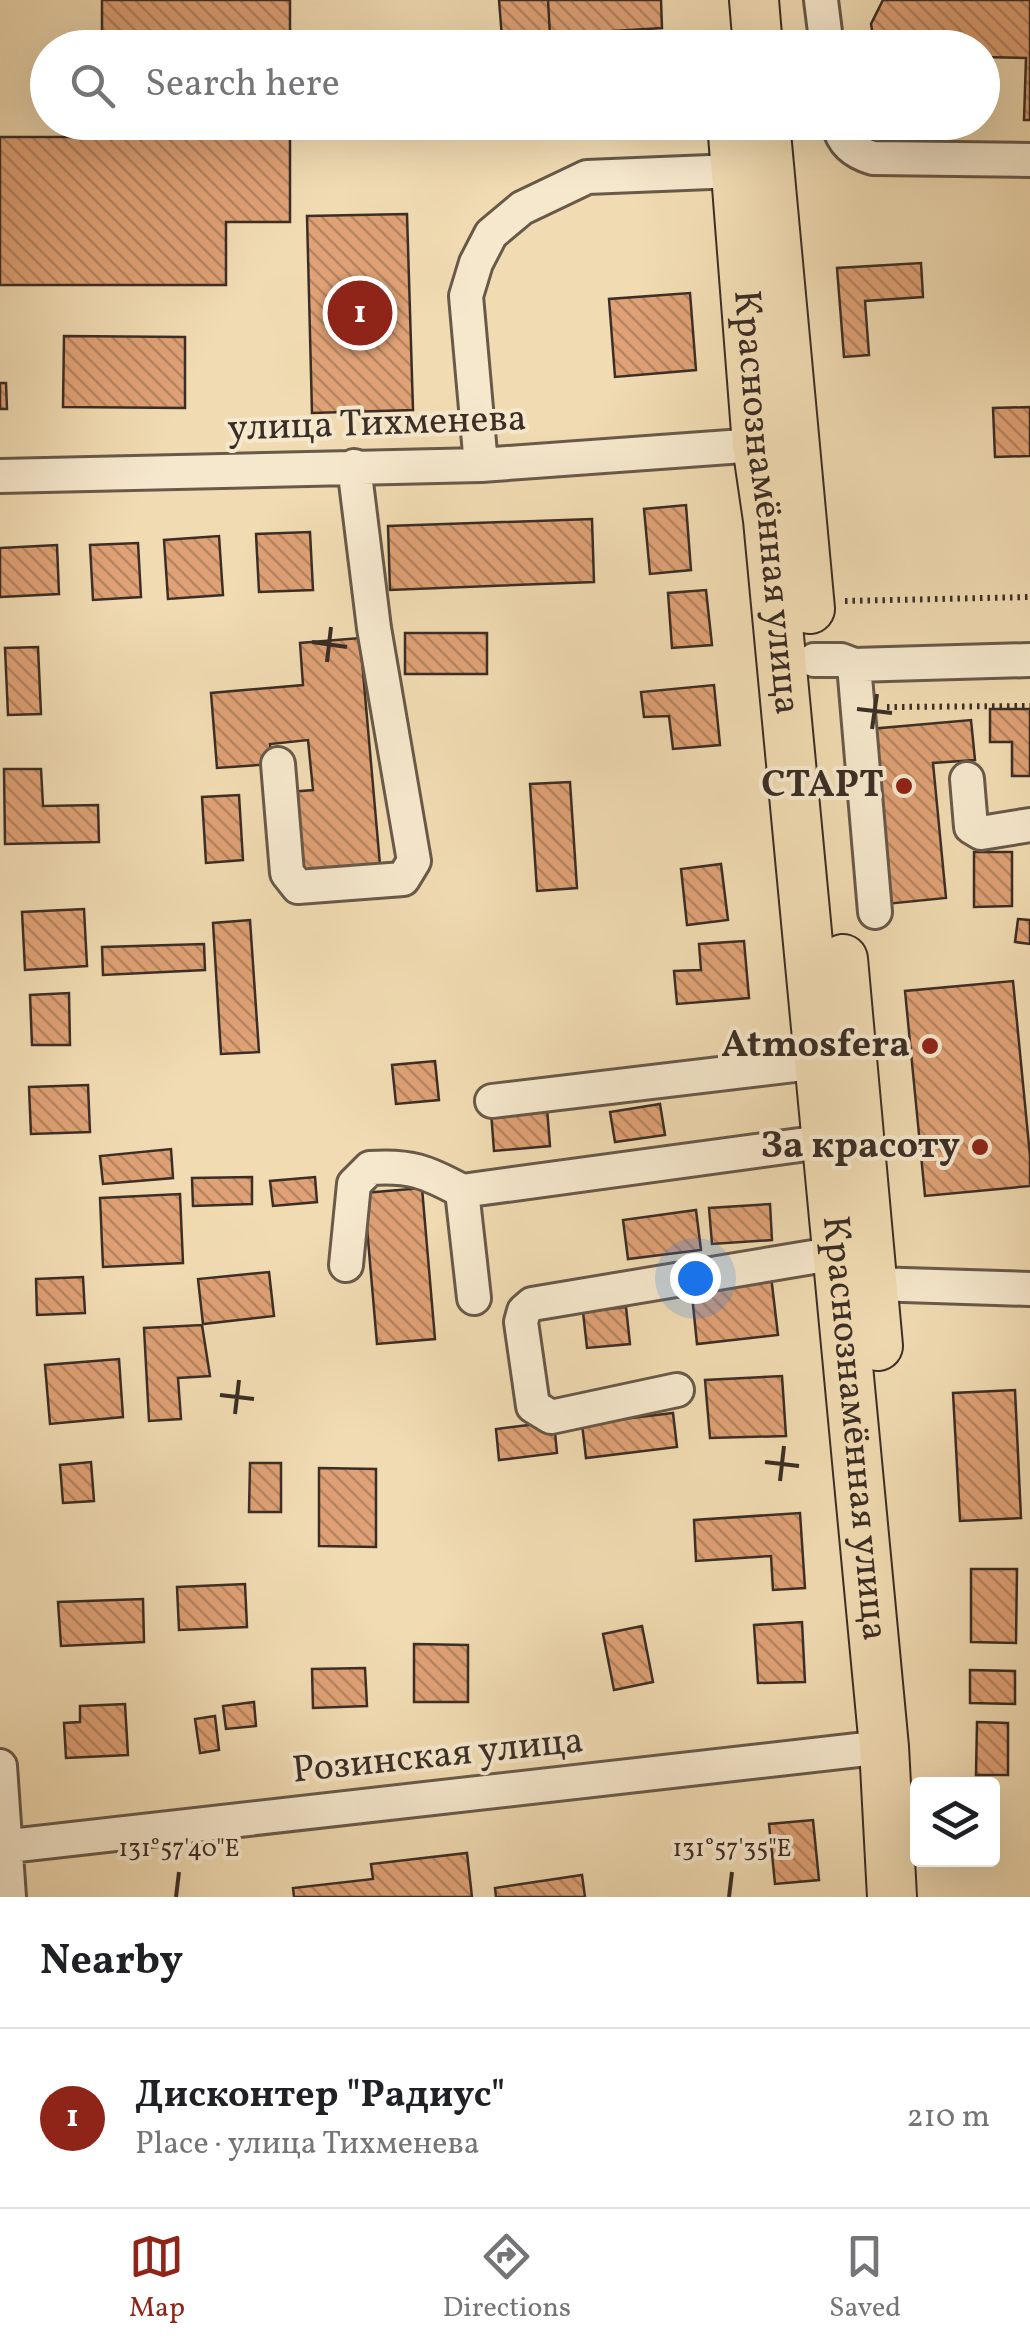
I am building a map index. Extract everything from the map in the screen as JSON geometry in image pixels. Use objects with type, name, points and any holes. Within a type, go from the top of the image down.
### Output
[{"type":"highway","points":[[722,0],[724,30]]},
{"type":"highway","points":[[754,0],[756,30]]},
{"type":"highway","name":"Краснознамённая улица","points":[[733,140],[757,445],[768,520],[829,1140],[884,1747],[892,1897]]},
{"type":"highway","name":"Краснознамённая улица","points":[[767,140],[834,662],[873,1284],[915,1777]]},
{"type":"highway","points":[[921,1867],[923,1897]]},
{"type":"street","points":[[821,0],[825,30]]},
{"type":"street","points":[[843,140],[858,153],[873,158],[1030,160]]},
{"type":"street","points":[[481,465],[466,296],[490,234],[522,208],[587,178],[735,171]]},
{"type":"street","name":"улица Тихменева","points":[[0,476],[481,465],[757,445]]},
{"type":"street","points":[[278,764],[287,873],[298,887],[403,879],[414,861],[374,628],[354,466]]},
{"type":"street","points":[[875,912],[858,707],[834,662],[1030,660]]},
{"type":"street","points":[[968,778],[971,828],[982,833],[1030,825]]},
{"type":"street","points":[[492,1102],[820,1062]]},
{"type":"street","points":[[346,1266],[354,1184],[370,1168],[424,1170],[462,1191],[829,1140]]},
{"type":"street","points":[[462,1191],[474,1298]]},
{"type":"street","points":[[677,1390],[551,1417],[542,1414],[533,1406],[521,1322],[524,1310],[532,1304],[837,1252]]},
{"type":"street","points":[[873,1284],[1030,1288]]},
{"type":"street","name":"Розинская улица","points":[[2,1846],[884,1747]]},
{"type":"street","points":[[0,1766],[2,1846],[9,1897]]},
{"type":"path","points":[[839,601],[1030,597]]},
{"type":"path","points":[[858,707],[1030,706]]},
{"type":"building","points":[[102,0],[290,0],[290,30],[102,30]]},
{"type":"building","points":[[499,0],[548,0],[550,30],[501,30]]},
{"type":"building","points":[[548,0],[661,0],[662,28],[550,30]]},
{"type":"building","points":[[883,0],[1030,0],[1030,120],[1024,120],[1026,58],[1000,57],[1000,30],[872,30],[871,24]]},
{"type":"building","points":[[0,137],[290,140],[290,222],[226,222],[226,285],[0,285]]},
{"type":"building","points":[[407,214],[413,410],[312,413],[307,216]]},
{"type":"building","points":[[921,263],[923,297],[865,301],[869,355],[844,357],[837,268]]},
{"type":"building","points":[[690,293],[696,370],[615,377],[609,299]]},
{"type":"building","points":[[64,336],[185,337],[185,408],[63,407]]},
{"type":"building","points":[[0,383],[6,383],[7,409],[0,409]]},
{"type":"building","points":[[1030,407],[1030,456],[995,457],[993,408]]},
{"type":"building","points":[[686,505],[691,570],[650,574],[644,509]]},
{"type":"building","points":[[592,519],[594,582],[390,590],[388,526]]},
{"type":"building","points":[[310,532],[313,590],[259,592],[256,534]]},
{"type":"building","points":[[219,536],[223,595],[168,599],[164,540]]},
{"type":"building","points":[[138,543],[141,597],[93,600],[90,545]]},
{"type":"building","points":[[57,545],[59,594],[0,597],[0,548]]},
{"type":"building","points":[[706,590],[712,645],[672,648],[668,593]]},
{"type":"building","points":[[405,633],[487,633],[487,674],[405,674]]},
{"type":"building","points":[[360,638],[380,865],[296,872],[289,792],[313,790],[308,740],[270,744],[272,764],[217,768],[211,693],[303,685],[300,643]]},
{"type":"building","points":[[38,647],[41,714],[8,715],[5,648]]},
{"type":"building","points":[[714,685],[720,745],[673,749],[669,716],[644,717],[641,692]]},
{"type":"building","points":[[990,709],[1030,709],[1030,776],[1012,776],[1012,742],[990,742]]},
{"type":"building","points":[[971,720],[975,760],[933,763],[946,898],[886,904],[870,729]]},
{"type":"building","points":[[4,769],[41,769],[43,806],[98,805],[99,842],[5,844]]},
{"type":"building","points":[[570,782],[577,888],[537,891],[530,784]]},
{"type":"building","points":[[239,795],[243,860],[206,863],[202,797]]},
{"type":"building","points":[[974,852],[1012,852],[1012,906],[974,907]]},
{"type":"building","points":[[721,864],[728,920],[687,925],[681,869]]},
{"type":"building","points":[[84,909],[87,966],[25,970],[22,912]]},
{"type":"building","points":[[1018,919],[1030,920],[1030,944],[1015,942]]},
{"type":"building","points":[[250,920],[259,1052],[221,1054],[213,923]]},
{"type":"building","points":[[744,941],[749,998],[677,1004],[674,971],[701,970],[699,944]]},
{"type":"building","points":[[204,944],[205,970],[103,975],[102,947]]},
{"type":"building","points":[[1013,981],[1030,1186],[925,1196],[905,991]]},
{"type":"building","points":[[69,993],[70,1045],[32,1045],[30,995]]},
{"type":"building","points":[[435,1061],[439,1100],[396,1104],[392,1065]]},
{"type":"building","points":[[88,1085],[90,1132],[31,1134],[29,1087]]},
{"type":"building","points":[[660,1104],[665,1135],[615,1142],[610,1112]]},
{"type":"building","points":[[547,1108],[550,1146],[494,1151],[491,1112]]},
{"type":"building","points":[[171,1149],[173,1178],[103,1184],[100,1156]]},
{"type":"building","points":[[252,1177],[252,1204],[193,1206],[192,1178]]},
{"type":"building","points":[[315,1177],[317,1202],[273,1206],[270,1181]]},
{"type":"building","points":[[422,1188],[435,1339],[377,1344],[364,1193]]},
{"type":"building","points":[[180,1194],[183,1263],[103,1267],[100,1198]]},
{"type":"building","points":[[770,1204],[772,1240],[712,1244],[709,1208]]},
{"type":"building","points":[[696,1210],[701,1250],[628,1259],[623,1220]]},
{"type":"building","points":[[269,1272],[274,1316],[203,1324],[198,1279]]},
{"type":"building","points":[[771,1276],[778,1335],[697,1344],[691,1285]]},
{"type":"building","points":[[83,1277],[85,1313],[37,1315],[36,1279]]},
{"type":"building","points":[[626,1307],[630,1344],[587,1348],[583,1312]]},
{"type":"building","points":[[202,1325],[210,1376],[178,1378],[181,1419],[149,1421],[144,1328]]},
{"type":"building","points":[[119,1359],[123,1417],[50,1424],[45,1365]]},
{"type":"building","points":[[782,1376],[786,1436],[710,1438],[705,1380]]},
{"type":"building","points":[[1015,1390],[1021,1518],[960,1521],[953,1393]]},
{"type":"building","points":[[673,1413],[677,1447],[586,1458],[582,1424]]},
{"type":"building","points":[[554,1422],[557,1453],[499,1460],[496,1429]]},
{"type":"building","points":[[91,1462],[94,1501],[63,1503],[60,1465]]},
{"type":"building","points":[[250,1463],[281,1463],[281,1512],[249,1512]]},
{"type":"building","points":[[319,1468],[376,1469],[376,1547],[319,1546]]},
{"type":"building","points":[[800,1513],[805,1588],[773,1590],[771,1556],[696,1561],[694,1520]]},
{"type":"building","points":[[971,1569],[1017,1569],[1016,1643],[971,1642]]},
{"type":"building","points":[[245,1584],[247,1627],[179,1630],[177,1587]]},
{"type":"building","points":[[143,1599],[144,1642],[61,1646],[58,1602]]},
{"type":"building","points":[[802,1622],[805,1682],[758,1683],[754,1625]]},
{"type":"building","points":[[642,1626],[653,1682],[614,1690],[603,1634]]},
{"type":"building","points":[[414,1644],[468,1645],[468,1702],[414,1702]]},
{"type":"building","points":[[365,1668],[367,1706],[313,1708],[312,1669]]},
{"type":"building","points":[[970,1670],[1015,1671],[1015,1704],[970,1703]]},
{"type":"building","points":[[254,1702],[256,1726],[226,1729],[223,1706]]},
{"type":"building","points":[[125,1704],[128,1755],[66,1758],[64,1723],[80,1722],[80,1706]]},
{"type":"building","points":[[215,1716],[219,1750],[200,1753],[195,1719]]},
{"type":"building","points":[[977,1722],[1008,1723],[1008,1775],[976,1775]]},
{"type":"building","points":[[813,1820],[819,1880],[775,1884],[769,1824]]},
{"type":"building","points":[[467,1853],[472,1897],[294,1897],[293,1888],[373,1879],[371,1864]]},
{"type":"building","points":[[582,1875],[585,1897],[496,1897],[495,1888]]},
{"type":"place","name":"Дисконтер \"Радиус\"","points":[[360,313]]},
{"type":"place","name":"СТАРТ","points":[[904,786]]},
{"type":"place","name":"Atmosfera","points":[[930,1046]]},
{"type":"place","name":"За красоту","points":[[980,1147]]}]
